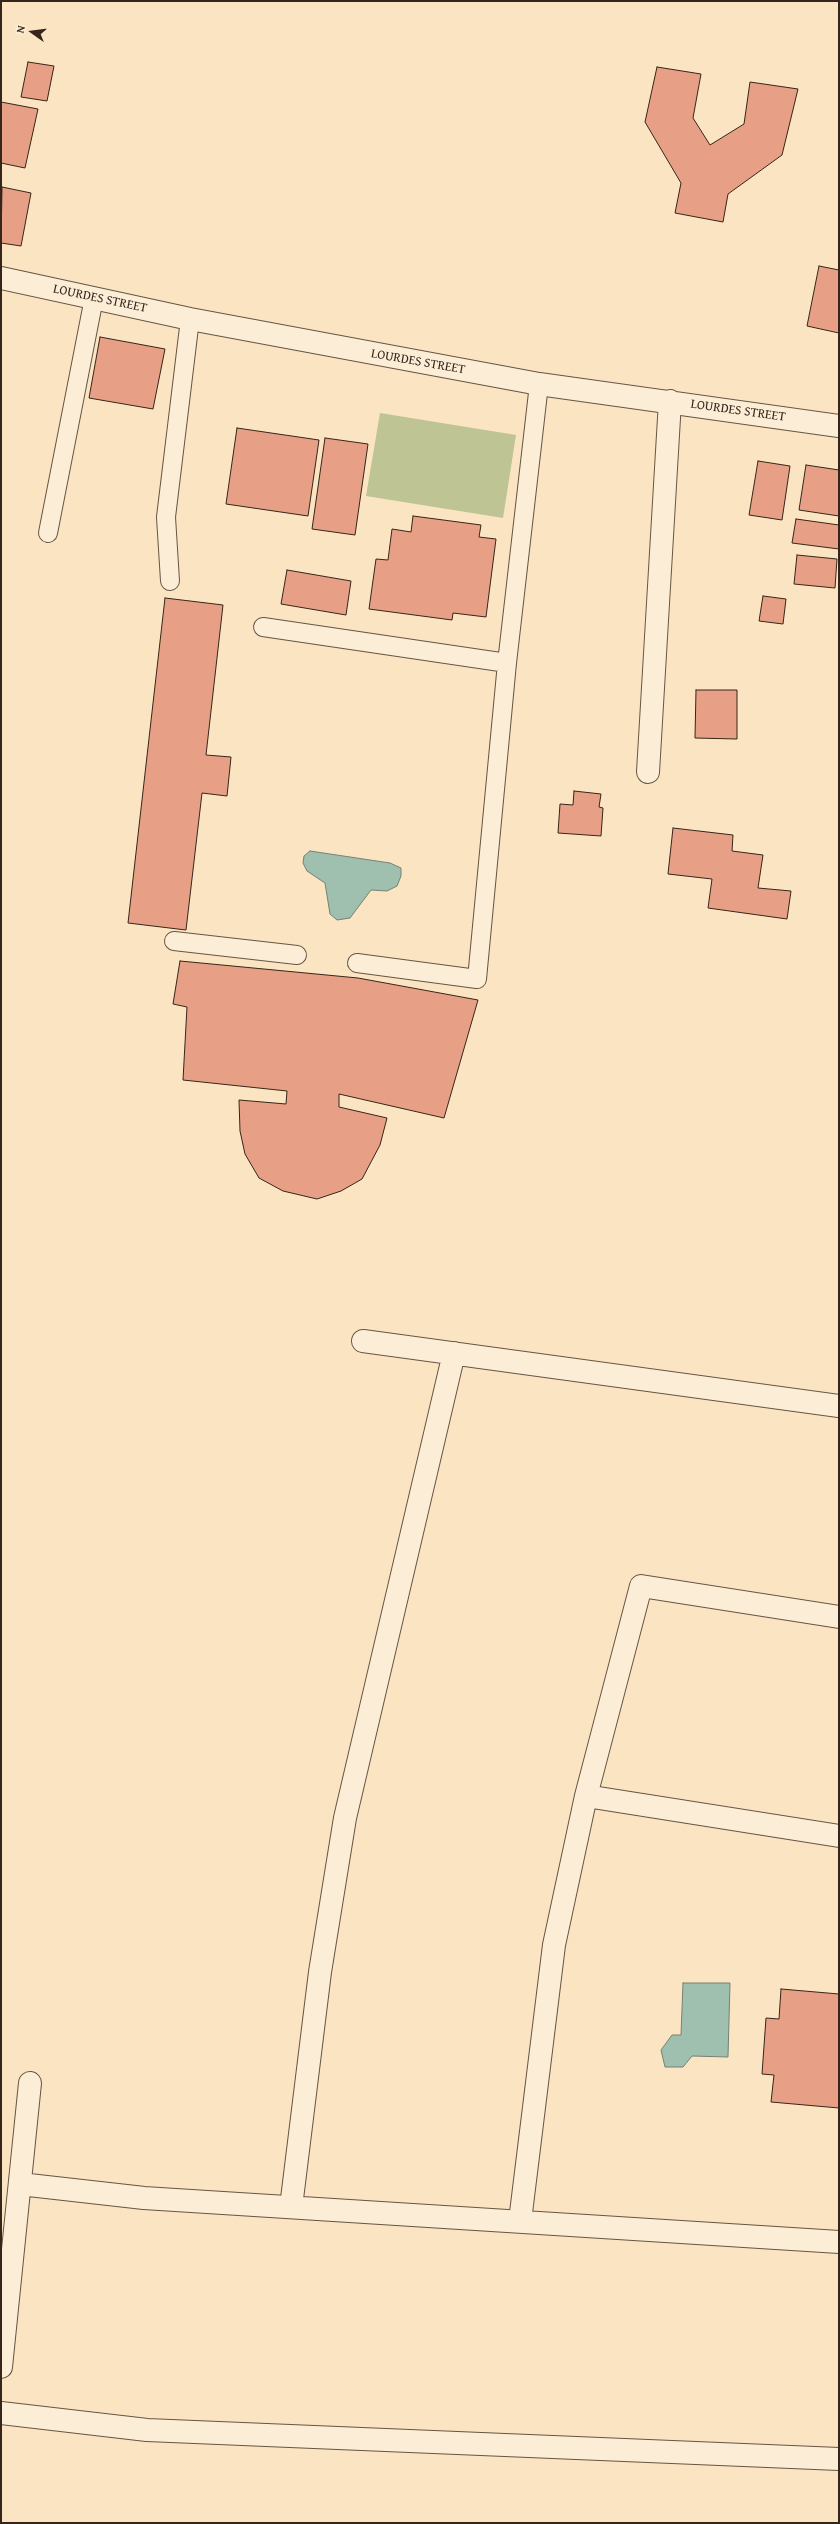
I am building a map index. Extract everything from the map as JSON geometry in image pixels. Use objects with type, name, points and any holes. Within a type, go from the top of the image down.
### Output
[{"type":"street","name":"LOURDES STREET","points":[[1,278],[190,319],[539,384],[670,401],[839,426]]},
{"type":"street","points":[[648,772],[670,401]]},
{"type":"street","points":[[363,1341],[839,1406]]},
{"type":"street","points":[[291,2207],[320,1972],[345,1818],[454,1353]]},
{"type":"street","points":[[520,2221],[554,1945],[586,1796],[641,1586],[839,1617]]},
{"type":"street","points":[[586,1796],[839,1836]]},
{"type":"street","points":[[1,2367],[30,2083]]},
{"type":"street","points":[[20,2184],[144,2198],[839,2242]]},
{"type":"street","points":[[1,2413],[147,2430],[839,2459]]},
{"type":"lane","points":[[48,533],[94,298]]},
{"type":"lane","points":[[170,582],[166,517],[190,319]]},
{"type":"lane","points":[[357,963],[477,979],[507,663],[539,384]]},
{"type":"lane","points":[[263,627],[507,663]]},
{"type":"lane","points":[[174,941],[297,955]]},
{"type":"green space","points":[[380,413],[516,435],[503,518],[366,496]]},
{"type":"shaded area","points":[[310,851],[390,863],[401,868],[401,876],[397,886],[387,891],[371,890],[350,918],[337,920],[330,914],[325,883],[307,871],[303,863],[304,856]]},
{"type":"shaded area","points":[[683,1983],[730,1983],[728,2057],[692,2056],[683,2067],[665,2067],[661,2050],[672,2035],[681,2035]]},
{"type":"building","points":[[28,62],[54,66],[47,101],[21,97]]},
{"type":"building","points":[[657,67],[701,74],[693,118],[710,145],[744,124],[750,82],[798,89],[782,155],[728,194],[723,222],[675,213],[681,183],[645,122]]},
{"type":"building","points":[[1,102],[38,109],[25,168],[1,163]]},
{"type":"building","points":[[2,187],[31,193],[21,246],[1,243]]},
{"type":"building","points":[[819,266],[839,270],[839,333],[807,326]]},
{"type":"building","points":[[100,337],[165,349],[153,409],[89,398]]},
{"type":"building","points":[[237,428],[319,440],[308,516],[226,504]]},
{"type":"building","points":[[325,438],[368,444],[355,535],[312,529]]},
{"type":"building","points":[[758,461],[790,466],[782,520],[749,515]]},
{"type":"building","points":[[806,465],[839,470],[839,516],[799,510]]},
{"type":"building","points":[[413,516],[481,525],[479,537],[496,539],[486,617],[453,613],[452,620],[369,609],[376,559],[388,560],[392,529],[411,532]]},
{"type":"building","points":[[796,519],[839,525],[839,549],[792,543]]},
{"type":"building","points":[[797,555],[837,559],[835,588],[794,584]]},
{"type":"building","points":[[287,570],[351,581],[346,615],[281,604]]},
{"type":"building","points":[[763,596],[786,599],[783,624],[759,621]]},
{"type":"building","points":[[165,598],[223,605],[206,755],[231,757],[227,796],[202,793],[186,930],[128,923]]},
{"type":"building","points":[[696,690],[737,690],[737,739],[695,738]]},
{"type":"building","points":[[574,791],[601,794],[599,807],[603,808],[601,836],[558,833],[560,804],[573,805]]},
{"type":"building","points":[[673,828],[733,835],[732,851],[763,855],[758,888],[791,891],[787,919],[708,908],[712,879],[668,874]]},
{"type":"building","points":[[180,961],[358,978],[478,1000],[444,1118],[339,1094],[339,1107],[387,1118],[380,1145],[362,1179],[341,1191],[317,1199],[283,1191],[259,1178],[245,1154],[240,1131],[239,1100],[286,1104],[287,1091],[183,1080],[187,1007],[173,1004]]},
{"type":"building","points":[[781,1989],[839,1994],[839,2108],[771,2102],[774,2075],[762,2074],[766,2018],[779,2019]]}]
